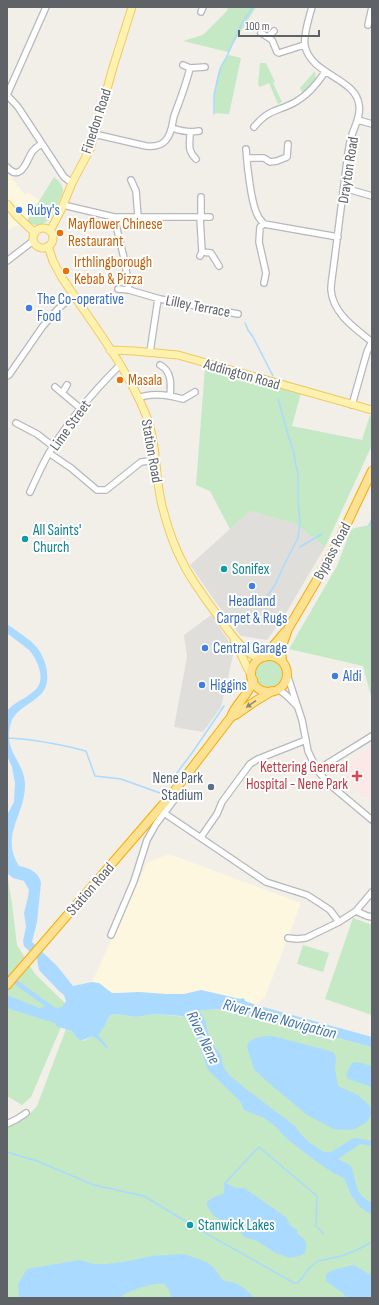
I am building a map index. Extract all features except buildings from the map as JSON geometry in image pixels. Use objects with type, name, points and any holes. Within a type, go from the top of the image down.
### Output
[{"type":"highway","name":"Bypass Road","points":[[282,662],[281,649],[288,629],[342,534],[372,471]]},
{"type":"highway","name":"Bypass Road","points":[[262,657],[288,629]]},
{"type":"highway","points":[[272,656],[282,662],[286,670],[284,683],[275,690],[267,691],[259,689],[252,679],[253,666],[262,657],[272,656]]},
{"type":"highway","name":"Station Road","points":[[7,985],[172,794],[231,717],[233,710],[249,692],[252,679]]},
{"type":"highway","name":"Station Road","points":[[231,717],[275,690]]},
{"type":"main road","name":"Finedon Road","points":[[50,231],[72,183],[90,149],[132,7]]},
{"type":"main road","points":[[7,204],[35,233]]},
{"type":"main road","points":[[42,229],[50,231],[52,234],[52,240],[45,248],[39,247],[33,241],[35,233],[37,230],[42,229]]},
{"type":"main road","name":"Station Road","points":[[48,246],[53,261],[73,295],[120,365],[138,398],[151,428],[161,503],[179,555],[199,589],[233,638],[252,679]]},
{"type":"main road","name":"Addington Road","points":[[110,350],[178,355],[372,410]]},
{"type":"main road","name":"Station Road","points":[[233,638],[252,656],[262,657]]},
{"type":"street","points":[[46,7],[7,95],[18,107],[64,177],[72,183]]},
{"type":"street","points":[[261,33],[272,40],[276,52],[280,53],[304,45],[312,7]]},
{"type":"street","points":[[368,26],[372,7]]},
{"type":"street","points":[[268,37],[274,31]]},
{"type":"street","name":"Drayton Road","points":[[304,45],[311,60],[324,72],[348,86],[355,94],[359,105],[358,120],[352,135],[348,153],[331,290],[336,307],[343,317],[372,341]]},
{"type":"street","points":[[183,65],[190,68],[205,67]]},
{"type":"street","points":[[94,134],[152,147],[158,146],[166,141],[172,128],[190,68]]},
{"type":"street","points":[[254,127],[260,123],[268,113],[296,102],[310,92],[324,72]]},
{"type":"street","points":[[358,120],[372,124]]},
{"type":"street","points":[[172,128],[190,133],[199,132]]},
{"type":"street","points":[[190,133],[190,154],[196,159]]},
{"type":"street","points":[[7,167],[13,172],[18,172],[23,169],[33,150],[42,144]]},
{"type":"street","points":[[247,158],[264,158],[270,162],[277,161],[287,157],[288,144]]},
{"type":"street","points":[[246,149],[254,206],[258,217],[264,224],[338,237]]},
{"type":"street","points":[[131,180],[136,191],[138,217]]},
{"type":"street","points":[[344,188],[372,196]]},
{"type":"street","points":[[202,197],[201,254],[211,253],[219,266]]},
{"type":"street","points":[[63,205],[114,217],[210,217]]},
{"type":"street","points":[[114,217],[125,262],[129,290]]},
{"type":"street","points":[[264,224],[260,227],[259,234],[261,254],[265,264],[266,273],[264,283]]},
{"type":"street","points":[[7,262],[33,241]]},
{"type":"street","name":"Lilley Terrace","points":[[118,289],[129,290],[158,299],[238,314]]},
{"type":"street","points":[[7,376],[43,326],[73,295]]},
{"type":"street","points":[[150,352],[158,299]]},
{"type":"street","points":[[352,405],[367,352],[372,341]]},
{"type":"street","name":"Lime Street","points":[[30,492],[49,453],[80,408],[120,365]]},
{"type":"street","points":[[160,365],[164,367],[169,374],[171,381],[170,396]]},
{"type":"street","points":[[62,393],[67,385]]},
{"type":"street","points":[[55,387],[80,408]]},
{"type":"street","points":[[138,398],[146,394],[170,396],[183,399],[195,392]]},
{"type":"street","points":[[16,423],[37,434],[54,447]]},
{"type":"street","points":[[49,453],[97,490],[106,490],[141,462],[156,460]]},
{"type":"street","points":[[286,670],[295,694],[308,751],[317,770],[329,784],[372,820]]},
{"type":"street","points":[[275,690],[289,697],[298,706]]},
{"type":"street","points":[[317,770],[372,736]]},
{"type":"street","points":[[201,837],[217,814],[222,802],[250,764],[258,759],[306,740]]},
{"type":"street","name":"Station Road","points":[[111,935],[134,881],[147,840],[164,812],[174,800],[172,794]]},
{"type":"street","points":[[164,812],[266,882],[307,895],[330,910],[339,922]]},
{"type":"street","points":[[288,938],[306,938],[339,922],[356,911],[372,892]]},
{"type":"street","points":[[356,911],[372,917]]},
{"type":"street","points":[[7,1124],[26,1113]]},
{"type":"shaded area","points":[[7,172],[25,195],[27,192],[39,200],[26,221],[7,230]]},
{"type":"shaded area","points":[[250,511],[296,524],[325,547],[283,618],[267,640],[241,636],[190,565]]},
{"type":"shaded area","points":[[211,615],[234,651],[221,707],[203,732],[174,727],[187,657],[184,635]]},
{"type":"shaded area","name":"Kettering General Hospital - Nene Park","points":[[371,746],[372,802],[343,780],[343,773]]},
{"type":"shaded area","points":[[169,854],[301,903],[265,997],[256,1005],[241,999],[201,990],[184,994],[139,992],[112,993],[92,982],[147,863]]},
{"type":"green space","points":[[228,7],[256,7],[228,52],[183,41],[203,35],[227,11]]},
{"type":"green space","points":[[229,55],[241,58],[229,114],[214,113],[215,90],[218,74],[224,60]]},
{"type":"green space","points":[[260,63],[266,63],[275,82],[273,83],[282,102],[278,104],[269,83],[260,87],[258,85]]},
{"type":"green space","points":[[315,71],[316,80],[310,89],[303,94],[300,88]]},
{"type":"green space","points":[[54,177],[61,184],[63,190],[52,216],[48,220],[38,225],[27,221]]},
{"type":"green space","points":[[205,368],[301,393],[292,426],[362,440],[370,415],[372,422],[372,445],[325,547],[296,524],[250,511],[230,529],[210,491],[196,485]]},
{"type":"green space","points":[[372,525],[372,700],[363,666],[289,649],[337,566],[351,529]]},
{"type":"green space","points":[[269,661],[278,665],[282,674],[278,683],[269,687],[260,683],[256,674],[260,665]]},
{"type":"green space","points":[[7,873],[17,945],[35,974],[71,1009],[61,1027],[31,1097],[22,1105],[7,1096]]},
{"type":"green space","points":[[353,918],[372,925],[372,1015],[325,999]]},
{"type":"green space","points":[[303,945],[329,953],[323,972],[297,964]]},
{"type":"green space","name":"Stanwick Lakes","points":[[208,1009],[237,1012],[275,1020],[282,1025],[289,1025],[372,1047],[372,1298],[7,1298],[7,1151],[10,1151],[7,1150],[7,1127],[28,1116],[37,1106],[66,1029],[73,1031],[84,1041],[91,1037],[95,1037],[104,1027],[110,1015],[116,1014],[136,1017],[155,1014],[186,1017]]},
{"type":"water","points":[[7,624],[36,646],[44,660],[47,673],[46,686],[43,691],[15,715],[11,723],[9,733],[12,750],[22,770],[25,787],[24,797],[12,835],[14,855],[19,866],[36,873],[41,883],[37,922],[32,942],[57,966],[73,986],[92,982],[99,983],[112,993],[139,992],[184,994],[201,990],[240,999],[244,998],[245,1001],[256,1005],[372,1037],[372,1047],[248,1013],[216,1009],[200,1011],[205,1020],[210,1041],[221,1055],[223,1066],[229,1075],[295,1126],[310,1143],[324,1152],[331,1152],[352,1139],[356,1138],[372,1141],[372,1146],[360,1144],[338,1159],[351,1166],[359,1192],[372,1203],[372,1215],[360,1207],[351,1195],[344,1178],[333,1173],[313,1159],[286,1138],[273,1124],[264,1118],[244,1110],[240,1101],[208,1070],[194,1025],[190,1020],[182,1016],[155,1014],[136,1017],[116,1014],[110,1015],[98,1035],[108,1047],[107,1049],[94,1037],[84,1040],[78,1039],[72,1031],[56,1026],[55,1023],[7,1008],[7,995],[39,1008],[45,1006],[7,979],[7,973],[54,1007],[62,1007],[66,1001],[64,995],[39,970],[37,959],[24,946],[23,941],[26,927],[24,913],[29,890],[24,881],[13,878],[7,873],[7,815],[14,802],[15,783],[12,767],[7,756],[7,711],[14,704],[38,687],[41,676],[38,665],[29,650],[7,633]]},
{"type":"water","points":[[268,1036],[333,1052],[336,1057],[335,1070],[338,1086],[358,1095],[370,1106],[371,1114],[367,1122],[355,1129],[334,1129],[307,1115],[262,1077],[254,1069],[247,1047],[249,1042],[255,1038]]},
{"type":"water","points":[[357,1062],[372,1066],[372,1087],[348,1079],[346,1074],[352,1063]]},
{"type":"water","points":[[225,1183],[236,1188],[244,1188],[286,1217],[290,1225],[297,1230],[297,1233],[305,1241],[305,1253],[300,1256],[290,1258],[274,1252],[257,1241],[244,1237],[239,1230],[214,1216],[207,1206],[207,1202],[212,1198],[225,1193]]},
{"type":"water","points":[[184,1254],[208,1263],[224,1281],[238,1284],[255,1298],[171,1298],[169,1290],[165,1284],[154,1284],[141,1287],[119,1298],[19,1298],[18,1284],[27,1269],[80,1260],[94,1264],[106,1264],[152,1256]]},
{"type":"water","points":[[354,1265],[372,1276],[372,1298],[346,1298],[344,1294],[326,1281],[326,1274],[333,1270]]},
{"type":"waterway","points":[[214,114],[214,95],[220,69],[240,27],[253,7]]},
{"type":"waterway","points":[[245,323],[273,376]]},
{"type":"waterway","points":[[266,598],[275,585],[298,538],[300,522],[298,473],[294,452],[278,399]]},
{"type":"waterway","points":[[372,519],[369,525],[372,525]]},
{"type":"waterway","points":[[300,547],[322,534]]},
{"type":"waterway","points":[[173,778],[224,706]]},
{"type":"waterway","points":[[7,738],[46,742],[86,751],[95,776],[121,779],[160,793],[166,787]]},
{"type":"waterway","points":[[225,1193],[225,1183],[259,1147],[317,1196],[316,1226],[324,1234]]},
{"type":"waterway","points":[[7,1152],[37,1161],[94,1185],[144,1196],[195,1227],[294,1283],[298,1283],[310,1267],[318,1261],[342,1256],[372,1242]]},
{"type":"place","name":"Ruby's","points":[[19,210]]},
{"type":"place","name":"Mayflower Chinese Restaurant","points":[[60,233]]},
{"type":"place","name":"Irthlingborough Kebab & Pizza","points":[[66,271]]},
{"type":"place","name":"The Co-operative Food","points":[[29,308]]},
{"type":"place","name":"Masala","points":[[120,380]]},
{"type":"place","name":"All Saints' Church","points":[[25,539]]},
{"type":"place","name":"Sonifex","points":[[224,569]]},
{"type":"place","name":"Headland Carpet & Rugs","points":[[252,586]]},
{"type":"place","name":"Central Garage","points":[[205,648]]},
{"type":"place","name":"Aldi","points":[[335,676]]},
{"type":"place","name":"Higgins","points":[[202,685]]},
{"type":"place","name":"Kettering General Hospital - Nene Park","points":[[357,776]]},
{"type":"place","name":"Nene Park Stadium","points":[[211,787]]},
{"type":"place","name":"Stanwick Lakes","points":[[190,1225]]},
{"type":"water label","name":"River Nene Navigation","points":[[280,1018]]},
{"type":"water label","name":"River Nene","points":[[204,1037]]}]
